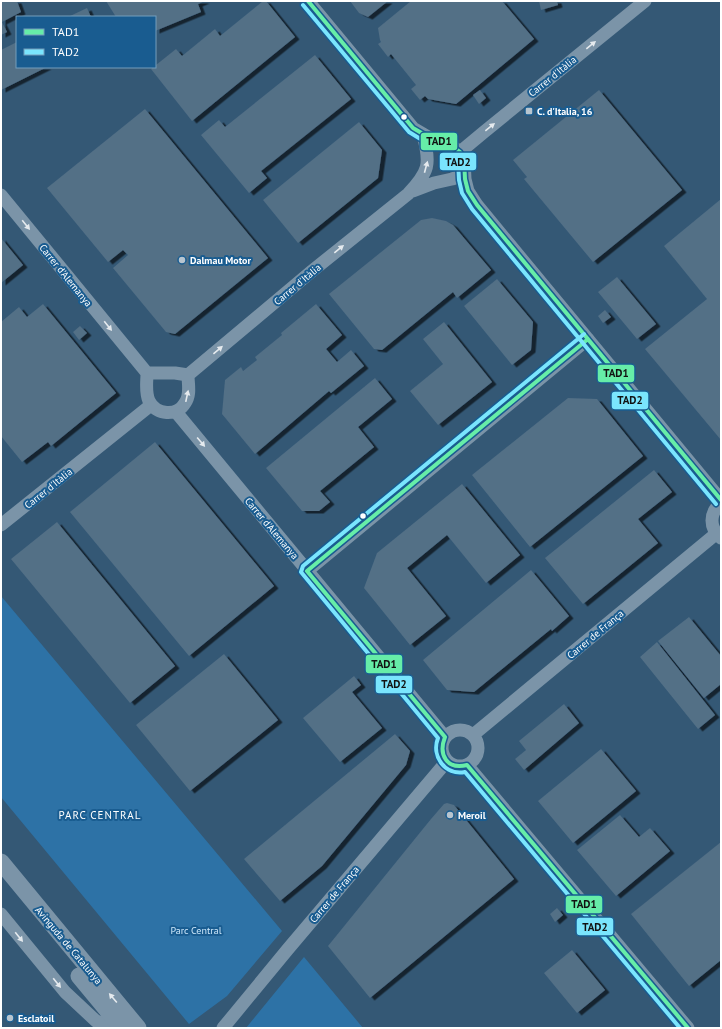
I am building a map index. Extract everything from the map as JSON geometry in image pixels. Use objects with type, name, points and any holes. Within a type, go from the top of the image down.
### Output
[{"type":"street","points":[[308,1],[413,128],[437,142],[452,146],[460,152],[464,159],[465,179],[468,191],[476,205],[721,500]]},
{"type":"street","name":"Carrer d'Itàlia","points":[[460,152],[645,1]]},
{"type":"street","name":"Carrer d'Itàlia","points":[[188,375],[312,271],[408,194],[420,182],[428,165],[428,151],[423,135]]},
{"type":"street","name":"Carrer d'Itàlia","points":[[408,194],[419,188],[458,177],[465,170]]},
{"type":"street","name":"Carrer d'Alemanya","points":[[1,195],[147,373]]},
{"type":"street","points":[[307,571],[588,339]]},
{"type":"street","points":[[156,372],[188,375],[188,398],[181,408],[176,412],[169,413],[162,412],[151,405],[147,394],[147,373],[156,372]]},
{"type":"street","name":"Carrer d'Itàlia","points":[[1,525],[151,405]]},
{"type":"street","name":"Carrer d'Alemanya","points":[[176,412],[446,737]]},
{"type":"street","points":[[719,535],[713,525],[712,516],[714,510],[721,503]]},
{"type":"street","name":"Carrer de França","points":[[473,735],[719,535]]},
{"type":"street","points":[[459,730],[466,731],[473,735],[478,744],[478,751],[474,761],[468,765],[455,766],[447,761],[443,756],[442,743],[451,732],[459,730]]},
{"type":"street","name":"Carrer de França","points":[[223,1028],[447,761]]},
{"type":"street","points":[[468,765],[688,1028]]},
{"type":"street","name":"Avinguda de Catalunya","points":[[1,862],[138,1028]]},
{"type":"street","name":"Avinguda de Catalunya","points":[[1,879],[120,1028]]},
{"type":"street","points":[[1,914],[65,992],[96,1021],[120,1028]]},
{"type":"green space","name":"Parc Central","points":[[1,596],[282,931],[227,996],[189,1024],[1,797]]},
{"type":"green space","points":[[304,957],[363,1028],[246,1028]]},
{"type":"building","points":[[1,1],[17,1],[21,12],[2,22],[7,32],[1,35]]},
{"type":"building","points":[[106,1],[205,1],[198,4],[201,12],[156,31],[156,16],[115,16]]},
{"type":"building","points":[[263,1],[266,1],[295,37],[192,121],[151,69],[156,68],[156,65],[176,49],[182,56],[215,29],[220,36]]},
{"type":"building","points":[[350,1],[388,1],[368,17],[359,13]]},
{"type":"building","points":[[411,1],[502,1],[534,39],[456,104],[428,99],[425,96],[420,100],[411,89],[416,85],[391,54],[388,57],[378,44],[381,42],[378,28]]},
{"type":"building","points":[[539,1],[557,1],[558,5],[541,10]]},
{"type":"building","points":[[87,8],[91,16],[70,16]]},
{"type":"building","points":[[16,42],[16,68],[45,68],[1,90],[1,50]]},
{"type":"building","points":[[315,55],[351,99],[261,171],[267,178],[249,193],[201,135],[219,120],[225,127]]},
{"type":"building","points":[[480,90],[486,98],[479,104],[473,95]]},
{"type":"building","points":[[599,90],[682,190],[593,262],[524,179],[527,177],[513,160]]},
{"type":"building","points":[[145,109],[268,258],[175,334],[166,332],[113,268],[128,255],[123,250],[108,262],[47,188]]},
{"type":"building","points":[[359,122],[382,150],[378,178],[298,243],[263,200]]},
{"type":"building","points":[[721,199],[721,440],[645,349],[707,299],[664,246]]},
{"type":"building","points":[[432,218],[446,221],[453,225],[491,270],[457,298],[453,292],[382,350],[374,349],[329,294],[421,220]]},
{"type":"building","points":[[1,238],[23,265],[1,283]]},
{"type":"building","points":[[617,277],[656,324],[637,339],[598,292]]},
{"type":"building","points":[[497,279],[533,322],[531,350],[512,365],[464,306]]},
{"type":"building","points":[[43,304],[116,393],[51,446],[48,442],[22,462],[1,436],[1,322],[19,307],[27,317]]},
{"type":"building","points":[[316,304],[342,335],[326,349],[337,362],[351,350],[364,366],[331,393],[329,391],[255,454],[222,414],[225,380],[241,367],[243,371],[257,360],[255,357]]},
{"type":"building","points":[[605,310],[611,317],[603,323],[598,316]]},
{"type":"building","points":[[444,322],[492,382],[438,425],[410,391],[443,364],[423,339]]},
{"type":"building","points":[[80,326],[87,333],[79,340],[73,332]]},
{"type":"building","points":[[375,378],[392,399],[358,427],[374,447],[320,491],[330,502],[319,511],[302,511],[266,468]]},
{"type":"building","points":[[568,398],[597,399],[643,456],[530,547],[472,475]]},
{"type":"building","points":[[155,442],[274,586],[189,656],[70,512]]},
{"type":"building","points":[[654,470],[672,492],[638,519],[658,543],[583,604],[545,558]]},
{"type":"building","points":[[462,484],[520,555],[486,583],[447,535],[407,568],[446,616],[410,645],[364,588],[377,553]]},
{"type":"building","points":[[57,522],[175,666],[130,703],[11,559]]},
{"type":"building","points":[[531,570],[569,616],[474,692],[447,690],[423,660]]},
{"type":"building","points":[[689,617],[721,656],[721,684],[704,698],[658,641]]},
{"type":"building","points":[[657,642],[715,715],[698,729],[640,657]]},
{"type":"building","points":[[224,654],[278,720],[190,791],[136,725]]},
{"type":"building","points":[[354,676],[361,685],[352,692],[382,728],[340,762],[303,718]]},
{"type":"building","points":[[564,704],[579,723],[524,770],[515,759],[526,750],[519,741]]},
{"type":"building","points":[[395,734],[410,751],[406,765],[322,866],[280,901],[244,859]]},
{"type":"building","points":[[601,749],[636,791],[573,843],[538,801]]},
{"type":"building","points":[[447,803],[454,805],[514,879],[370,998],[328,946],[431,819],[444,804]]},
{"type":"building","points":[[620,815],[639,837],[650,828],[670,851],[616,896],[577,850]]},
{"type":"building","points":[[721,842],[721,960],[689,986],[631,914]]},
{"type":"building","points":[[557,908],[563,915],[555,922],[550,914]]},
{"type":"building","points":[[572,950],[605,990],[577,1013],[544,973]]},
{"type":"transit line","name":"TAD1","points":[[308,1],[413,128],[430,138],[452,146],[460,152],[464,159],[465,179],[468,191],[477,205],[721,500]]},
{"type":"transit line","name":"TAD2","points":[[303,5],[409,132],[427,143],[449,151],[455,156],[458,161],[459,180],[462,193],[472,209],[716,504]]},
{"type":"transit line","name":"TAD2","points":[[584,334],[303,566],[301,572],[438,738],[436,751],[441,763],[451,771],[465,772],[680,1028]]},
{"type":"transit line","name":"TAD1","points":[[588,339],[307,571],[445,737],[443,750],[446,760],[454,765],[467,765],[688,1028]]},
{"type":"place","name":"C. d'Italia, 16","points":[[529,111]]},
{"type":"place","name":"Dalmau Motor","points":[[182,260]]},
{"type":"place","name":"Meroil","points":[[450,815]]},
{"type":"place","name":"Esclatoil","points":[[10,1018]]},
{"type":"district","name":"PARC CENTRAL","points":[[100,815]]}]
